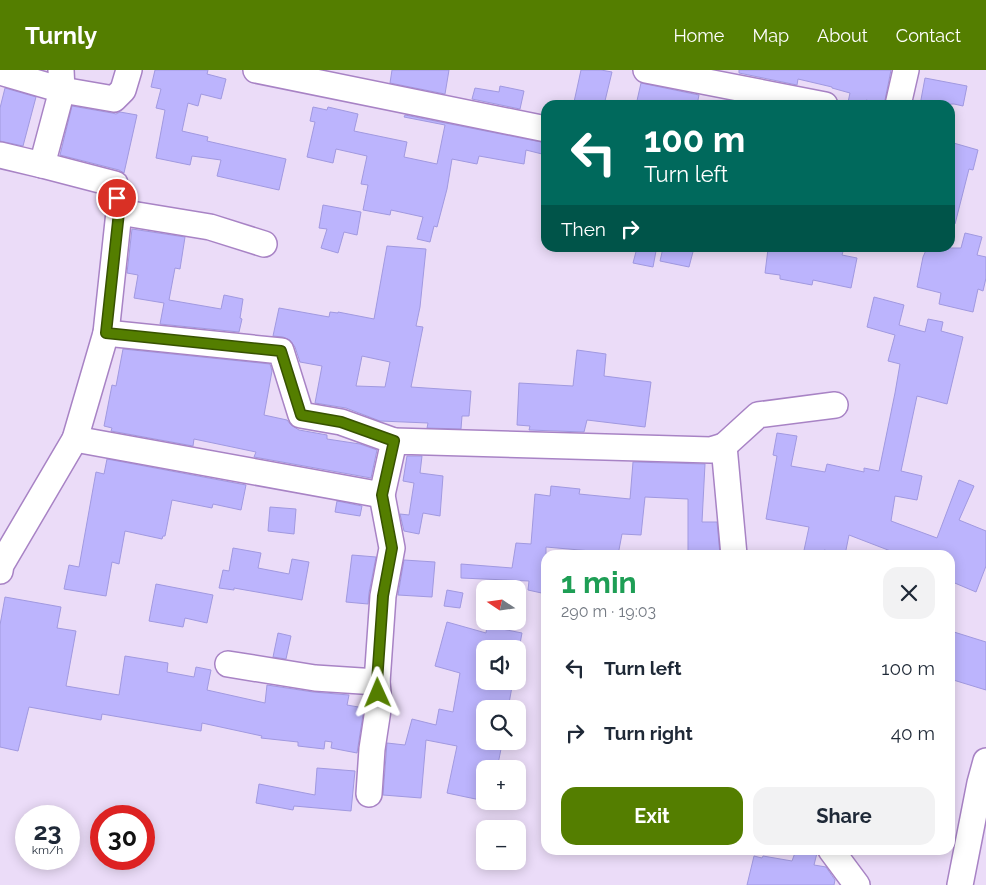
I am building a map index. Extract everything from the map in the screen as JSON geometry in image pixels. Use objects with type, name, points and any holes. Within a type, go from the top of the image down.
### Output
[{"type":"street","points":[[0,72],[62,80],[114,99],[123,90],[129,70]]},
{"type":"street","points":[[256,70],[541,128]]},
{"type":"street","points":[[646,70],[799,100]]},
{"type":"street","points":[[899,100],[906,70]]},
{"type":"street","points":[[42,165],[62,80]]},
{"type":"street","points":[[0,155],[115,184],[119,212],[106,333],[75,440],[1,565],[0,571]]},
{"type":"street","points":[[119,212],[210,227],[264,244]]},
{"type":"street","points":[[106,333],[281,351],[301,415],[341,422],[394,441],[711,450],[724,446],[758,415],[835,406]]},
{"type":"street","points":[[75,440],[382,495]]},
{"type":"street","points":[[369,794],[372,749],[380,703],[377,682],[383,596],[392,548],[382,495],[394,441]]},
{"type":"street","points":[[724,446],[734,550]]},
{"type":"street","points":[[228,664],[315,678],[377,682]]},
{"type":"street","points":[[960,885],[986,761]]},
{"type":"street","points":[[835,855],[857,885]]},
{"type":"building","points":[[155,70],[208,70],[207,74],[226,79],[221,99],[201,94],[198,106],[188,103],[182,131],[208,137],[207,141],[286,159],[279,190],[217,176],[221,160],[192,156],[190,165],[156,158],[165,110],[156,108],[161,89],[151,87]]},
{"type":"building","points":[[392,70],[449,70],[445,94],[390,83]]},
{"type":"building","points":[[581,70],[612,72],[605,100],[574,100]]},
{"type":"building","points":[[739,70],[891,70],[885,100],[848,100],[850,93],[832,87],[798,79],[797,85],[739,73]]},
{"type":"building","points":[[925,78],[967,86],[963,106],[955,104],[955,100],[921,100]]},
{"type":"building","points":[[641,83],[699,95],[698,100],[637,100]]},
{"type":"building","points":[[500,86],[524,91],[520,109],[472,99],[475,88],[499,92]]},
{"type":"building","points":[[5,88],[36,97],[23,146],[0,141],[0,108]]},
{"type":"building","points":[[72,106],[116,114],[120,112],[137,115],[124,173],[119,170],[60,155]]},
{"type":"building","points":[[313,107],[327,110],[328,107],[358,114],[354,131],[407,142],[404,157],[437,164],[445,125],[404,117],[405,115],[541,142],[541,154],[526,150],[524,164],[479,156],[477,164],[452,159],[447,189],[437,227],[434,226],[430,242],[417,239],[423,217],[391,210],[390,215],[363,210],[368,185],[361,184],[367,156],[336,149],[333,163],[307,157],[315,122],[310,121]]},
{"type":"building","points":[[955,143],[978,150],[973,170],[969,169],[955,224]]},
{"type":"building","points":[[323,205],[361,212],[357,235],[344,232],[338,253],[321,248],[327,229],[319,228]]},
{"type":"building","points":[[132,229],[185,237],[180,269],[175,268],[169,300],[221,309],[224,295],[243,299],[239,332],[160,324],[164,303],[134,298],[138,275],[127,273]]},
{"type":"building","points":[[965,233],[982,237],[977,255],[986,257],[986,278],[983,291],[978,289],[973,312],[939,304],[941,293],[917,287],[925,252],[955,252],[955,248],[961,248]]},
{"type":"building","points":[[387,246],[426,249],[420,307],[416,326],[423,327],[411,387],[471,391],[469,416],[462,416],[461,429],[427,428],[428,423],[380,421],[346,408],[315,403],[322,366],[300,362],[295,347],[290,340],[273,336],[279,308],[329,317],[330,312],[338,312],[374,319]],"holes":[[[362,356],[390,362],[385,387],[356,386]]]},
{"type":"building","points":[[636,252],[656,252],[653,267],[633,263]]},
{"type":"building","points":[[662,252],[693,252],[689,267],[660,261]]},
{"type":"building","points":[[768,252],[843,252],[842,255],[857,258],[851,288],[813,280],[812,285],[780,279],[780,275],[765,273]]},
{"type":"building","points":[[874,297],[904,305],[899,325],[925,332],[928,319],[943,322],[941,331],[963,337],[947,404],[917,396],[901,471],[922,476],[917,500],[895,496],[891,521],[937,538],[959,480],[974,486],[959,520],[986,531],[986,566],[976,592],[955,583],[955,550],[888,550],[849,535],[846,550],[804,550],[809,527],[766,519],[777,456],[773,455],[777,433],[797,436],[791,466],[825,472],[827,464],[864,472],[864,468],[879,471],[900,364],[888,361],[895,335],[867,327]]},
{"type":"building","points":[[123,349],[270,364],[272,371],[264,415],[287,420],[299,430],[327,435],[327,439],[360,444],[377,450],[371,478],[254,457],[256,452],[194,439],[193,446],[111,431],[112,428],[104,426],[112,385],[116,386]]},
{"type":"building","points":[[577,350],[606,354],[604,376],[651,382],[645,427],[587,420],[584,432],[529,430],[530,426],[517,425],[519,383],[573,386]]},
{"type":"building","points":[[407,456],[422,456],[420,473],[443,476],[440,516],[423,513],[419,534],[404,531],[400,514],[409,515],[414,483],[403,481]]},
{"type":"building","points":[[107,459],[246,485],[241,510],[213,504],[212,508],[172,500],[165,536],[162,539],[125,531],[119,564],[112,562],[106,596],[64,589],[69,565],[79,567],[96,472],[104,474]]},
{"type":"building","points":[[633,462],[705,464],[702,522],[717,522],[720,550],[688,550],[688,499],[645,497],[641,535],[622,534],[619,550],[580,550],[546,547],[546,550],[541,550],[541,593],[528,590],[529,581],[526,580],[461,578],[461,564],[512,568],[516,543],[531,544],[535,494],[550,496],[551,486],[580,489],[579,494],[630,499]]},
{"type":"building","points":[[337,501],[362,506],[360,516],[335,512]]},
{"type":"building","points":[[270,507],[296,509],[294,534],[268,531]]},
{"type":"building","points":[[233,548],[261,553],[258,568],[289,574],[292,559],[309,562],[302,600],[234,588],[234,590],[219,588],[223,570],[229,571]]},
{"type":"building","points":[[352,555],[376,557],[368,604],[346,602]]},
{"type":"building","points":[[404,560],[435,562],[432,597],[398,595]]},
{"type":"building","points":[[156,584],[213,595],[207,623],[185,618],[183,627],[149,621]]},
{"type":"building","points":[[447,590],[463,593],[460,608],[444,606]]},
{"type":"building","points":[[5,597],[61,607],[57,628],[76,631],[66,686],[119,695],[125,656],[168,663],[167,672],[194,677],[196,667],[211,670],[207,690],[265,703],[267,685],[349,695],[347,705],[364,708],[357,753],[331,748],[332,742],[325,741],[324,749],[298,746],[298,742],[261,738],[262,736],[202,723],[201,731],[102,714],[101,720],[29,707],[18,751],[0,747],[0,625]]},
{"type":"building","points":[[447,622],[486,633],[486,630],[507,630],[522,633],[521,640],[476,640],[476,690],[511,690],[510,700],[476,700],[476,750],[501,750],[499,760],[476,760],[476,799],[447,793],[457,746],[426,740],[421,798],[383,795],[387,743],[405,745],[412,719],[436,725],[439,709],[453,712],[460,673],[435,666]]},
{"type":"building","points":[[955,632],[986,642],[986,690],[955,681]]},
{"type":"building","points":[[278,633],[291,636],[286,659],[273,657]]},
{"type":"building","points":[[317,768],[355,771],[351,811],[294,806],[293,810],[256,803],[259,784],[315,795]]},
{"type":"building","points":[[794,855],[816,855],[814,865],[826,867],[835,880],[834,885],[747,885],[754,856],[792,861]]},
{"type":"route","points":[[117,198],[119,212],[106,333],[281,351],[301,415],[341,422],[394,441],[382,495],[392,548],[383,596],[377,682],[378,693]]}]
